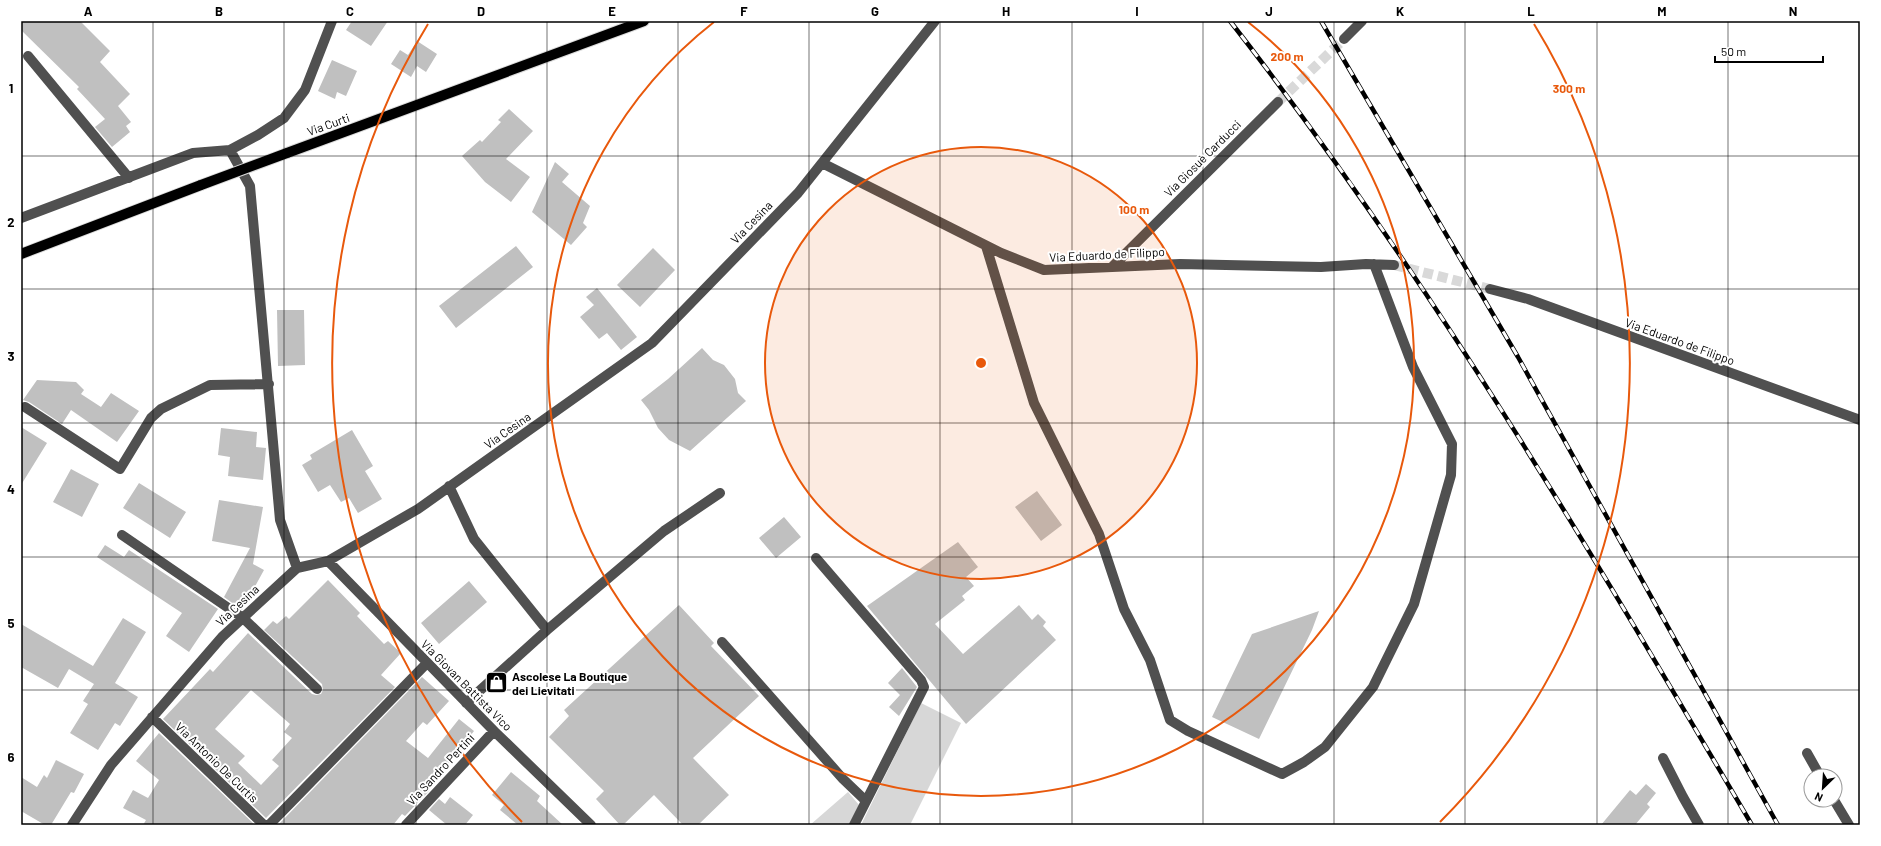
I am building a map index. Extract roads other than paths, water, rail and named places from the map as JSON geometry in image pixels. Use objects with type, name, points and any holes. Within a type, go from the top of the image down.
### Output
[{"type":"main road","name":"Via Curti","points":[[21,254],[201,185],[644,21]]},
{"type":"street","points":[[21,218],[193,153],[230,150],[258,135],[284,118],[305,90],[332,21]]},
{"type":"street","name":"Via Cesina","points":[[72,825],[111,764],[222,637],[296,568],[328,561],[418,509],[652,343],[798,193],[935,21]]},
{"type":"street","points":[[1344,39],[1362,21]]},
{"type":"street","points":[[28,56],[129,178]]},
{"type":"street","name":"Via Giosuè Carducci","points":[[1112,267],[1278,102]]},
{"type":"street","points":[[230,150],[250,186],[280,520],[296,568]]},
{"type":"street","name":"Via Eduardo de Filippo","points":[[822,163],[986,246],[1044,270],[1180,264],[1321,266],[1374,264],[1394,265]]},
{"type":"street","points":[[986,246],[1034,403],[1099,534],[1124,608],[1150,660],[1170,720],[1188,731],[1282,774],[1304,762],[1325,747],[1373,687],[1414,604],[1451,475],[1452,444],[1413,367],[1374,264]]},
{"type":"street","name":"Via Eduardo de Filippo","points":[[1490,289],[1528,299],[1860,420]]},
{"type":"street","points":[[25,407],[120,469],[151,418],[161,409],[210,385],[268,384]]},
{"type":"street","points":[[449,486],[474,539],[547,630]]},
{"type":"street","points":[[466,703],[547,630],[664,531],[720,493]]},
{"type":"street","points":[[122,535],[243,618],[316,690]]},
{"type":"street","points":[[816,558],[921,680],[924,687],[854,825]]},
{"type":"street","name":"Via Giovan Battista Vico","points":[[328,561],[466,703],[591,825]]},
{"type":"street","points":[[722,642],[843,779],[866,801]]},
{"type":"street","points":[[269,825],[427,663]]},
{"type":"street","name":"Via Antonio De Curtis","points":[[152,717],[264,825]]},
{"type":"street","name":"Via Sandro Pertini","points":[[406,825],[494,731]]},
{"type":"street","points":[[1807,753],[1815,768]]},
{"type":"street","points":[[1663,758],[1682,797],[1699,825]]},
{"type":"street","points":[[1839,808],[1849,825]]},
{"type":"tunnel","points":[[1278,102],[1344,39]]},
{"type":"tunnel","points":[[1394,265],[1490,289]]},
{"type":"railway","points":[[1230,21],[1372,214],[1504,414],[1568,516],[1752,825]]},
{"type":"railway","points":[[1321,21],[1518,357],[1778,825]]},
{"type":"place","name":"Ascolese La Boutique dei Lievitati","points":[[496,683]]}]
